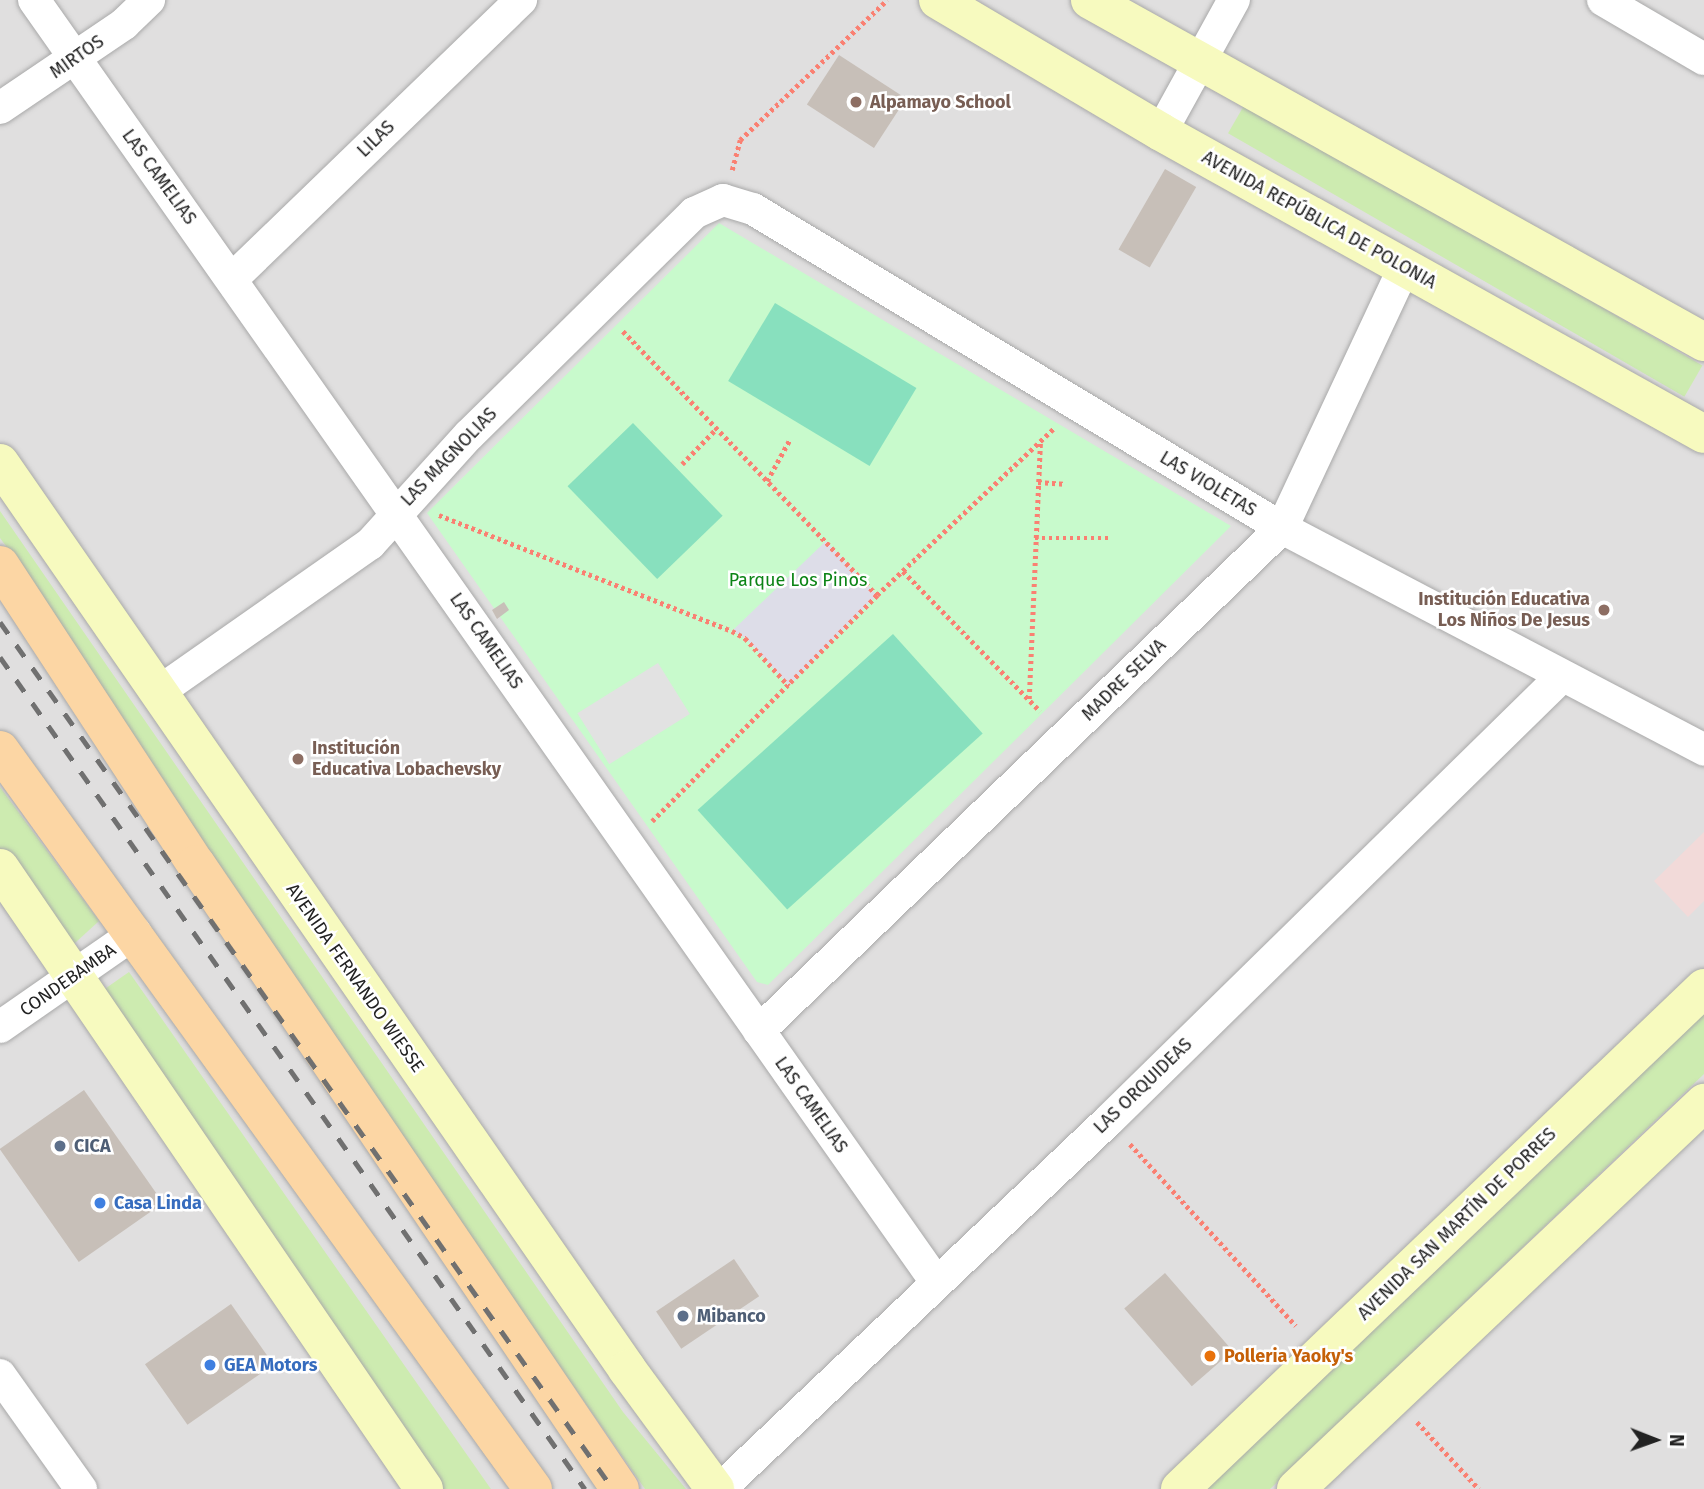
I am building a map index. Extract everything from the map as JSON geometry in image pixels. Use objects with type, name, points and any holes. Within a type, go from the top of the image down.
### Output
[{"type":"main road","name":"AVENIDA REPÚBLICA DE POLONIA","points":[[938,0],[1161,132],[1704,434]]},
{"type":"main road","points":[[1090,0],[1196,62],[1435,189],[1704,342]]},
{"type":"main road","name":"AVENIDA FERNANDO WIESSE","points":[[0,463],[157,693],[718,1489]]},
{"type":"main road","points":[[0,565],[226,910],[620,1489]]},
{"type":"main road","points":[[0,750],[135,933],[533,1489]]},
{"type":"main road","points":[[0,868],[424,1489]]},
{"type":"main road","name":"AVENIDA SAN MARTÍN DE PORRES","points":[[1180,1489],[1704,988]]},
{"type":"main road","points":[[1296,1489],[1704,1103]]},
{"type":"street","name":"LAS CAMELIAS","points":[[34,0],[936,1282]]},
{"type":"street","name":"MIRTOS","points":[[0,108],[74,60],[149,0]]},
{"type":"street","name":"LILAS","points":[[232,279],[521,0]]},
{"type":"street","points":[[1161,132],[1196,62],[1234,0]]},
{"type":"street","points":[[1603,0],[1704,59]]},
{"type":"street","name":"LAS MAGNOLIAS","points":[[157,693],[369,544],[396,512],[694,213],[723,200]]},
{"type":"street","name":"LAS VIOLETAS","points":[[723,200],[753,209],[1282,528],[1704,750]]},
{"type":"street","name":"MADRE SELVA","points":[[758,1031],[1282,528],[1404,267]]},
{"type":"street","name":"LAS ORQUIDEAS","points":[[718,1489],[1109,1120],[1561,677]]},
{"type":"street","name":"CONDEBAMBA","points":[[0,1027],[135,933]]},
{"type":"street","points":[[0,1376],[81,1489]]},
{"type":"path","points":[[723,200],[740,140],[887,0]]},
{"type":"path","points":[[618,326],[877,594]]},
{"type":"path","points":[[1042,421],[1066,435]]},
{"type":"path","points":[[649,824],[789,686],[877,594],[1054,428]]},
{"type":"path","points":[[682,464],[716,429]]},
{"type":"path","points":[[767,481],[789,441]]},
{"type":"path","points":[[1029,699],[1040,442]]},
{"type":"path","points":[[1038,482],[1064,484]]},
{"type":"path","points":[[432,512],[442,502]]},
{"type":"path","points":[[432,512],[732,631],[745,638],[789,686]]},
{"type":"path","points":[[432,512],[440,523]]},
{"type":"path","points":[[1035,538],[1108,538]]},
{"type":"path","points":[[903,571],[1040,711]]},
{"type":"path","points":[[1030,720],[1050,701]]},
{"type":"path","points":[[642,813],[657,835]]},
{"type":"path","points":[[1109,1120],[1321,1354]]},
{"type":"path","points":[[1393,1395],[1479,1489]]},
{"type":"shaded area","points":[[0,0],[1704,0],[1704,1489],[0,1489]]},
{"type":"shaded area","points":[[826,541],[877,595],[789,686],[745,638],[732,631]]},
{"type":"shaded area","points":[[658,663],[690,714],[609,764],[577,713]]},
{"type":"shaded area","points":[[1704,832],[1704,901],[1688,917],[1654,881]]},
{"type":"green space","points":[[1246,102],[1702,366],[1684,397],[1228,133]]},
{"type":"green space","name":"Parque Los Pinos","points":[[719,223],[1231,526],[768,985],[757,982],[427,513]]},
{"type":"green space","points":[[775,303],[916,388],[870,466],[728,381]]},
{"type":"green space","points":[[633,423],[723,516],[657,579],[568,486]]},
{"type":"green space","points":[[0,511],[623,1412],[686,1489],[645,1489],[121,735],[38,589],[0,538]]},
{"type":"green space","points":[[893,634],[983,734],[787,910],[698,810]]},
{"type":"green space","points":[[0,787],[99,921],[64,953],[0,860]]},
{"type":"green space","points":[[129,972],[491,1489],[440,1489],[95,996]]},
{"type":"green space","points":[[1704,1008],[1704,1074],[1270,1489],[1202,1489]]},
{"type":"building","name":"Alpamayo School","points":[[839,55],[906,99],[874,148],[807,104]]},
{"type":"building","points":[[1165,169],[1196,187],[1150,268],[1118,250]]},
{"type":"building","points":[[504,602],[509,610],[497,619],[492,610]]},
{"type":"building","points":[[84,1090],[163,1203],[79,1262],[0,1149]]},
{"type":"building","points":[[734,1259],[759,1296],[681,1349],[656,1312]]},
{"type":"building","points":[[1165,1273],[1233,1351],[1192,1386],[1124,1308]]},
{"type":"building","name":"GEA Motors","points":[[231,1304],[273,1365],[187,1425],[145,1364]]},
{"type":"railway","points":[[0,622],[613,1489]]},
{"type":"railway","points":[[0,657],[585,1489]]},
{"type":"place","name":"Alpamayo School","points":[[856,102]]},
{"type":"place","name":"Institución Educativa Los Niños De Jesus","points":[[1604,610]]},
{"type":"place","name":"Institución Educativa Lobachevsky","points":[[298,759]]},
{"type":"place","name":"CICA","points":[[60,1146]]},
{"type":"place","name":"Casa Linda","points":[[100,1203]]},
{"type":"place","name":"Mibanco","points":[[683,1316]]},
{"type":"place","name":"Polleria Yaoky's","points":[[1210,1356]]},
{"type":"place","name":"GEA Motors","points":[[210,1365]]}]
